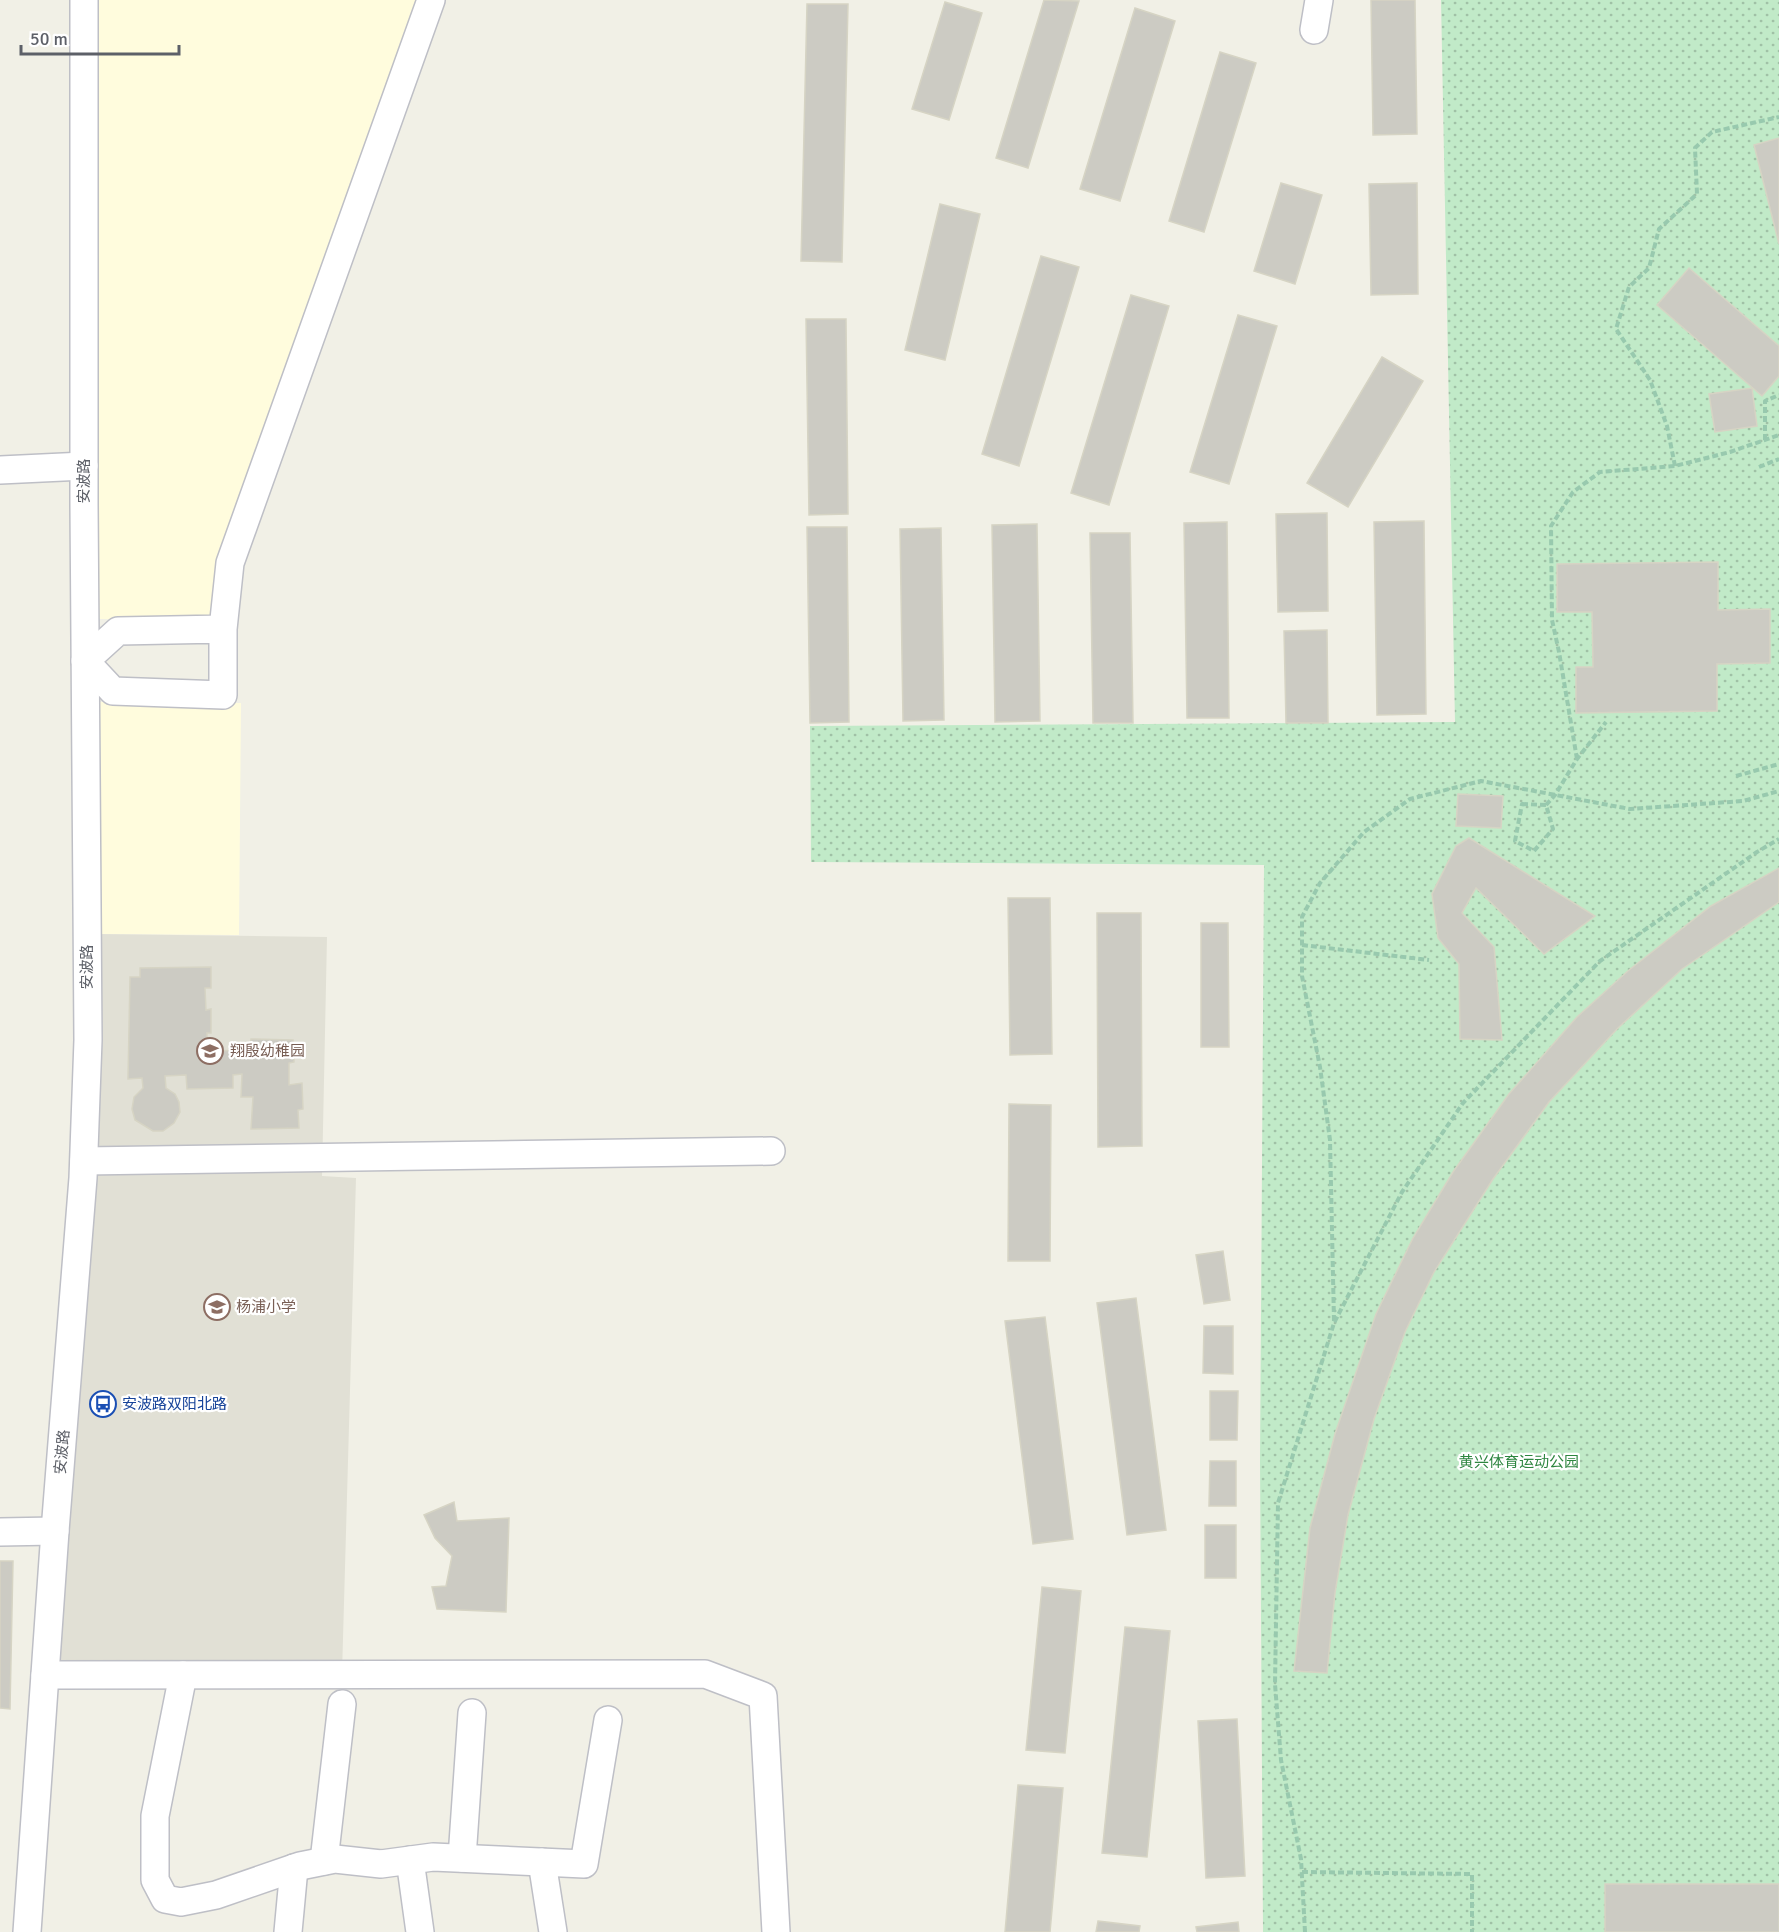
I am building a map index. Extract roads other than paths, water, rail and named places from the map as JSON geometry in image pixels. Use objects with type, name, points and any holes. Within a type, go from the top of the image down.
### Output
[{"type":"street","name":"安波路","points":[[27,1932],[84,1161],[88,1040],[84,0]]},
{"type":"street","points":[[223,629],[118,631],[85,661],[113,691],[223,695],[223,629],[230,563],[431,0]]},
{"type":"street","points":[[1314,30],[1319,0]]},
{"type":"street","points":[[0,470],[84,465]]},
{"type":"street","points":[[84,1161],[771,1151]]},
{"type":"street","points":[[0,1532],[55,1531]]},
{"type":"street","points":[[45,1675],[705,1674],[764,1696],[776,1932]]},
{"type":"street","points":[[183,1675],[155,1816],[155,1880],[165,1899],[181,1902],[216,1895],[294,1868],[335,1859],[381,1864],[434,1857],[584,1864],[608,1720]]},
{"type":"street","points":[[324,1861],[342,1704]]},
{"type":"street","points":[[462,1858],[472,1713]]},
{"type":"street","points":[[410,1860],[420,1932]]},
{"type":"street","points":[[542,1862],[553,1932]]},
{"type":"street","points":[[288,1932],[294,1868]]},
{"type":"place","name":"翔殷幼稚园","points":[[210,1051]]},
{"type":"place","name":"杨浦小学","points":[[217,1307]]},
{"type":"place","name":"安波路双阳北路","points":[[103,1404]]},
{"type":"park label","name":"黄兴体育运动公园","points":[[1519,1462]]}]
